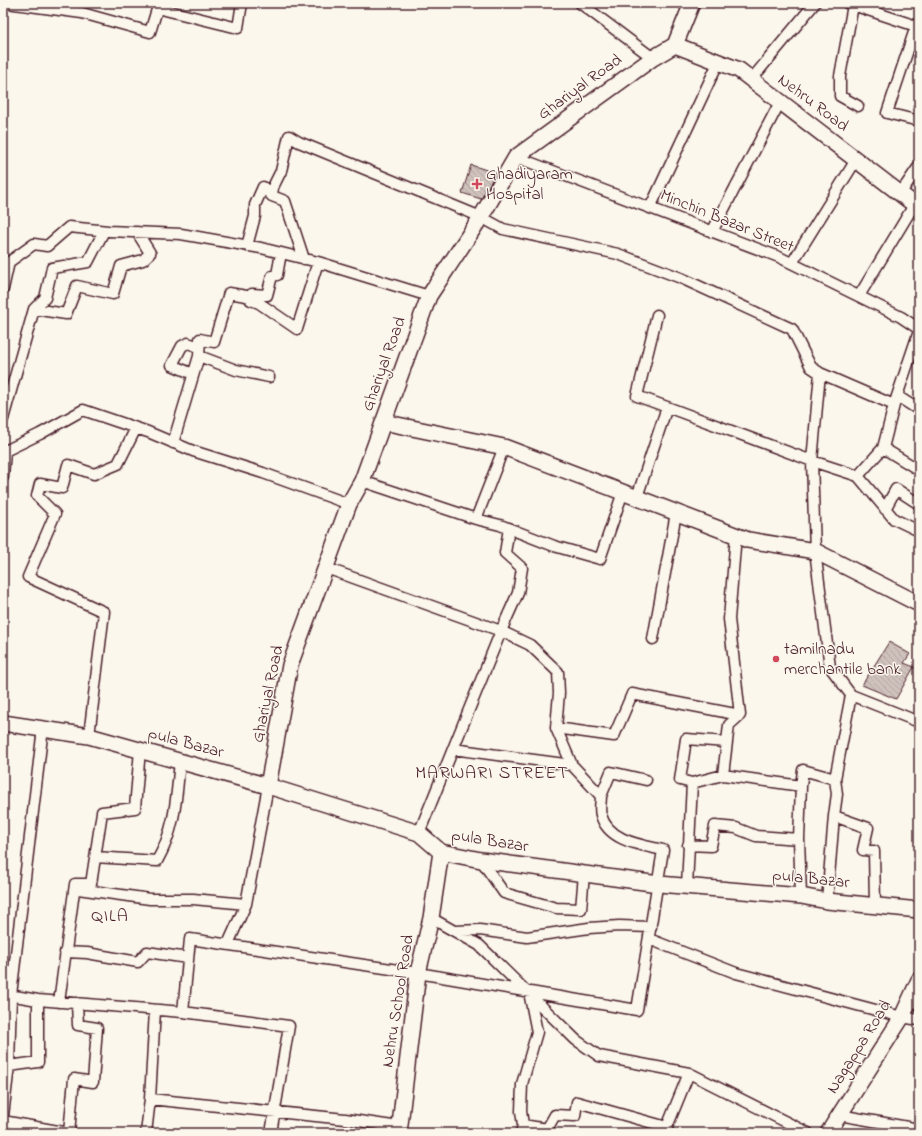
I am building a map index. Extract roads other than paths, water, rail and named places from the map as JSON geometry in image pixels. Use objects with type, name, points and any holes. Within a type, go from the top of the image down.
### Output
[{"type":"street","points":[[7,3],[82,13],[150,32],[158,5],[238,28],[242,3]]},
{"type":"street","points":[[580,3],[653,58]]},
{"type":"street","points":[[675,45],[692,3]]},
{"type":"street","points":[[751,80],[815,3]]},
{"type":"street","points":[[858,106],[840,96],[840,76],[850,4],[918,26],[887,113],[919,121]]},
{"type":"street","name":"Ghariyal Road","points":[[268,786],[290,665],[349,504],[362,480],[429,296],[481,217],[516,157],[653,58],[675,45]]},
{"type":"street","name":"Nehru Road","points":[[675,45],[739,70],[917,206]]},
{"type":"street","points":[[650,208],[718,63]]},
{"type":"street","points":[[712,232],[780,102]]},
{"type":"street","points":[[272,196],[273,187],[281,171],[289,136],[299,142],[481,217],[503,229],[618,254],[681,278],[792,329],[810,367],[820,373],[919,410]]},
{"type":"street","name":"Minchin Bazar Street","points":[[516,157],[792,263],[901,317],[919,330]]},
{"type":"street","points":[[792,263],[856,160]]},
{"type":"street","points":[[900,194],[919,166]]},
{"type":"street","points":[[247,246],[255,216],[255,205],[263,187],[272,196],[285,201],[304,259]]},
{"type":"street","points":[[859,296],[917,206]]},
{"type":"street","points":[[3,289],[9,262],[34,244],[47,246],[69,227],[104,231],[181,234],[247,246],[318,262],[429,296]]},
{"type":"street","points":[[3,419],[34,309],[46,298],[52,268],[88,262],[104,231]]},
{"type":"street","points":[[34,309],[66,314],[77,286],[112,294],[121,266],[143,260],[150,253],[137,232]]},
{"type":"street","points":[[252,297],[252,294],[267,295],[272,276],[278,275],[281,253]]},
{"type":"street","points":[[252,297],[251,300],[259,303],[297,329],[318,262]]},
{"type":"street","points":[[173,443],[194,374],[199,352],[200,339],[214,342],[229,293],[252,297]]},
{"type":"street","points":[[656,316],[637,396],[812,461],[858,476],[894,520],[919,531]]},
{"type":"street","points":[[858,476],[883,448],[895,401],[919,330]]},
{"type":"street","points":[[194,374],[172,365],[182,346],[188,344],[199,352],[236,370],[269,377]]},
{"type":"street","points":[[820,373],[812,461],[815,551],[830,667],[851,695],[919,722]]},
{"type":"street","points":[[637,497],[667,407]]},
{"type":"street","points":[[3,477],[4,450],[40,434],[83,410],[136,428],[193,451],[263,473],[349,504]]},
{"type":"street","points":[[383,422],[504,447],[748,540],[815,551],[919,604]]},
{"type":"street","points":[[89,736],[104,612],[28,577],[55,514],[37,496],[40,484],[62,488],[68,465],[94,474],[118,464],[136,428]]},
{"type":"street","points":[[476,519],[504,447]]},
{"type":"street","points":[[883,448],[919,470]]},
{"type":"street","points":[[362,480],[476,519],[509,528],[554,546],[600,559],[623,492]]},
{"type":"street","points":[[885,509],[896,489],[919,504]]},
{"type":"street","points":[[653,639],[676,513]]},
{"type":"street","points":[[419,833],[501,631],[518,593],[522,568],[504,553],[509,528]]},
{"type":"street","points":[[736,535],[729,619],[740,715]]},
{"type":"street","points":[[326,568],[501,631],[530,645],[558,672],[559,693],[556,728],[572,765],[601,796]]},
{"type":"street","points":[[556,728],[614,736],[632,694],[740,715]]},
{"type":"street","points":[[827,901],[837,794],[835,780],[851,695]]},
{"type":"street","points":[[723,775],[729,725],[740,715]]},
{"type":"street","name":"pula Bazar","points":[[3,723],[89,736],[268,786],[419,833],[441,852],[481,860],[659,884],[801,896],[827,901],[875,904],[919,910]]},
{"type":"street","points":[[3,1116],[9,1066],[7,994],[43,728]]},
{"type":"street","points":[[727,742],[686,739],[680,780],[692,783],[723,775],[801,786]]},
{"type":"street","points":[[454,749],[572,765]]},
{"type":"street","points":[[59,1002],[75,884],[91,884],[102,812],[135,808],[140,750]]},
{"type":"street","points":[[95,857],[157,861],[167,842],[174,818],[180,761]]},
{"type":"street","points":[[801,896],[799,839],[803,770],[835,780]]},
{"type":"street","points":[[183,1012],[190,938],[418,973],[638,1010],[659,884],[663,850],[630,842],[610,830],[601,815],[601,796],[612,772],[646,780]]},
{"type":"street","points":[[687,886],[692,783]]},
{"type":"street","points":[[228,944],[246,904],[268,786]]},
{"type":"street","points":[[834,816],[868,828],[863,850],[874,851],[875,904]]},
{"type":"street","points":[[688,845],[711,846],[715,826],[736,828],[756,836],[799,839]]},
{"type":"street","name":"Nehru School Road","points":[[399,1130],[418,973],[431,918],[441,852]]},
{"type":"street","points":[[481,860],[504,892],[556,908],[581,909],[584,874]]},
{"type":"street","points":[[74,888],[150,899],[193,899],[246,904]]},
{"type":"street","points":[[431,918],[479,945],[576,1040],[599,1056],[689,1073],[808,1133]]},
{"type":"street","points":[[455,931],[480,930],[527,937],[590,928],[620,926],[652,927]]},
{"type":"street","points":[[649,939],[736,972],[902,1017],[919,1020]]},
{"type":"street","points":[[66,952],[87,953],[138,962],[147,952],[188,958]]},
{"type":"street","name":"Nagappa Road","points":[[828,1133],[902,1017],[919,980]]},
{"type":"street","points":[[528,992],[537,1032],[522,1084],[522,1129],[547,1129],[555,1115],[575,1116],[577,1102],[668,1130],[689,1073]]},
{"type":"street","points":[[7,994],[38,1000],[183,1012],[289,1026],[271,1133]]},
{"type":"street","points":[[9,1066],[38,1062],[38,1000]]},
{"type":"street","points":[[3,1121],[69,1133],[74,1079],[93,1082],[97,1028],[78,1025],[77,1003]]},
{"type":"street","points":[[146,1133],[150,1099],[155,1010]]},
{"type":"street","points":[[150,1099],[345,1119],[399,1130]]},
{"type":"street","points":[[839,1115],[919,1129]]},
{"type":"place","name":"Ghadiyaram Hospital","points":[[477,184]]},
{"type":"place","name":"tamilnadu merchantile bank","points":[[776,659]]},
{"type":"district","name":"MARWARI STREET","points":[[492,774]]},
{"type":"district","name":"QILA","points":[[110,917]]}]
